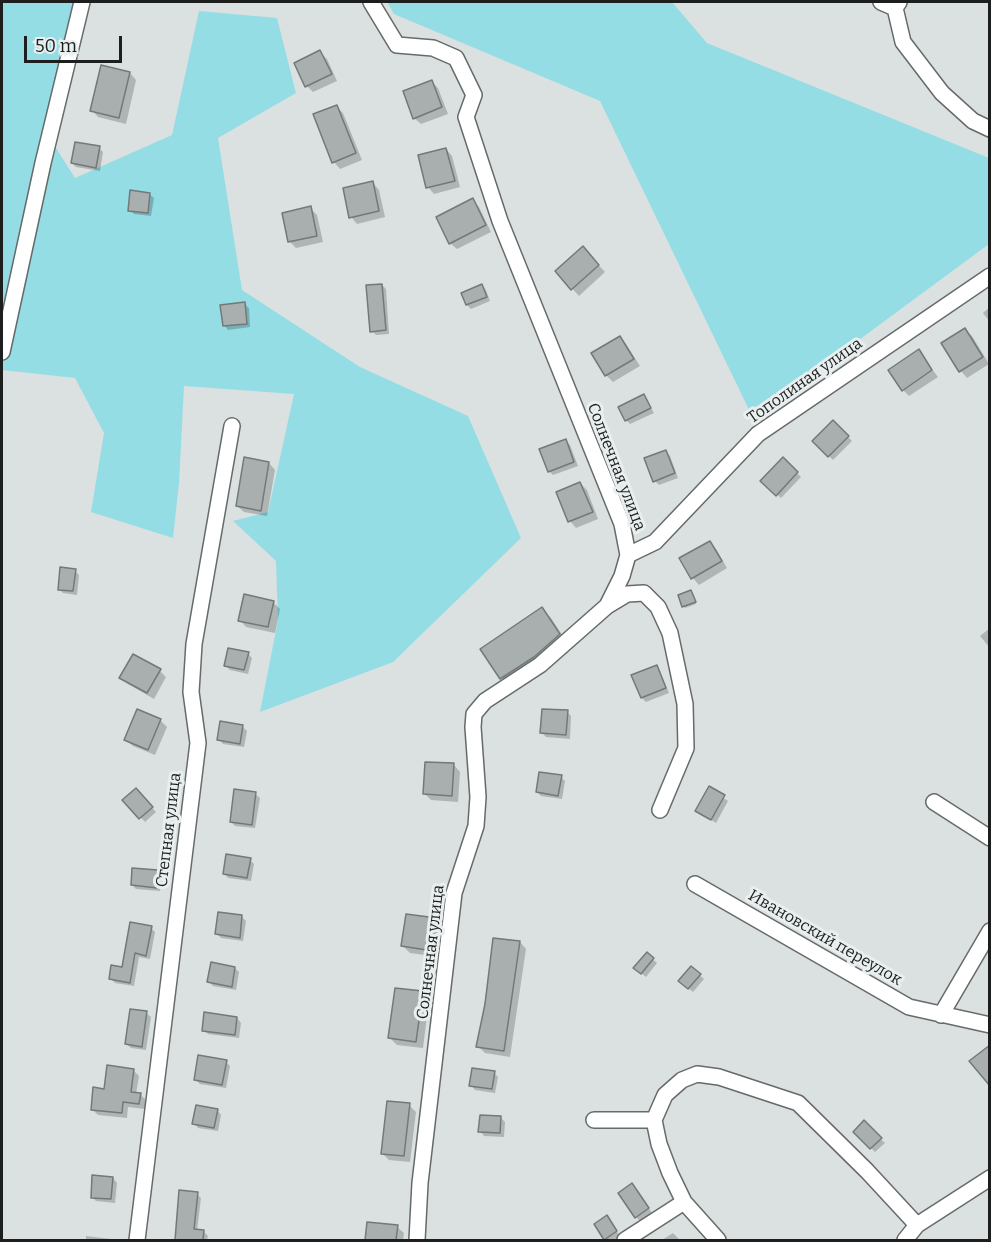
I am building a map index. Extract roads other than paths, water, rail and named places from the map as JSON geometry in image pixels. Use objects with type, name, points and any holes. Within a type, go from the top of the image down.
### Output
[{"type":"street","points":[[2,352],[43,163],[82,2]]},
{"type":"street","name":"Солнечная улица","points":[[371,2],[397,45],[433,48],[456,58],[474,95],[466,117],[500,221],[622,524],[628,555],[622,576],[607,606],[540,665],[485,701],[474,714],[478,796],[476,826],[454,893],[420,1183],[417,1240]]},
{"type":"street","points":[[881,2],[897,4],[903,42],[942,93],[973,122],[990,129]]},
{"type":"street","name":"Тополиная улица","points":[[628,555],[655,542],[758,434],[990,276]]},
{"type":"street","name":"Степная улица","points":[[137,1240],[198,743],[191,692],[194,644],[232,426]]},
{"type":"street","points":[[607,606],[627,594],[644,593],[658,608],[669,633],[685,704],[686,748],[660,810]]},
{"type":"street","points":[[934,802],[990,838]]},
{"type":"street","name":"Ивановский переулок","points":[[695,884],[909,1007],[990,1025]]},
{"type":"street","points":[[941,1015],[990,931]]},
{"type":"street","points":[[718,1240],[684,1202],[669,1173],[654,1120],[665,1095],[682,1080],[698,1074],[719,1077],[798,1103],[867,1171],[917,1226]]},
{"type":"street","points":[[594,1120],[654,1120]]},
{"type":"street","points":[[905,1240],[917,1226],[990,1178]]},
{"type":"street","points":[[625,1240],[684,1202]]}]
